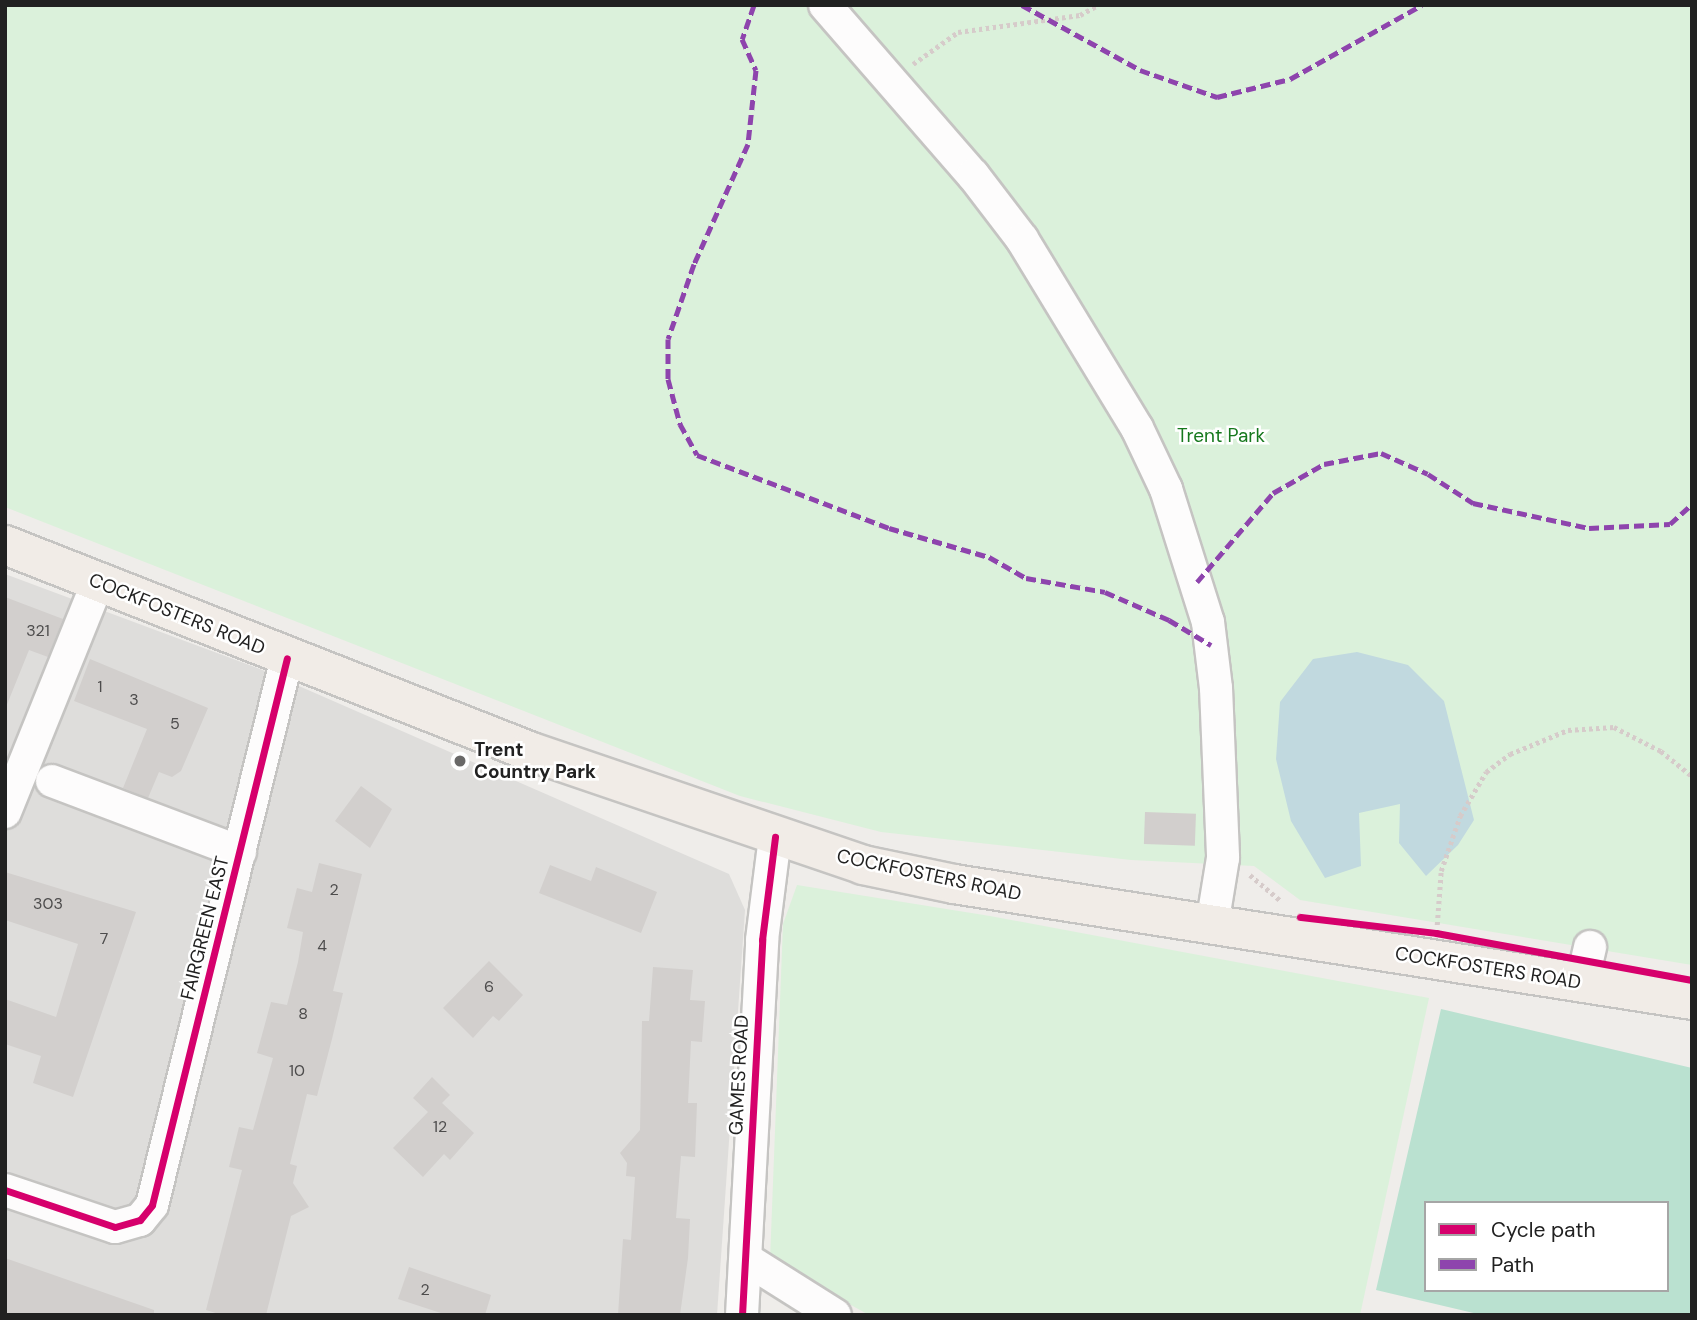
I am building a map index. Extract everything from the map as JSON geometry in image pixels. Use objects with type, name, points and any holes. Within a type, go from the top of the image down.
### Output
[{"type":"main road","name":"COCKFOSTERS ROAD","points":[[5,545],[529,751],[775,838],[863,865],[954,884],[1212,925],[1586,965],[1692,1000]]},
{"type":"street","points":[[825,5],[973,175],[1022,239],[1137,428],[1166,489],[1208,622],[1216,688],[1223,858],[1212,925]]},
{"type":"street","points":[[5,812],[98,582]]},
{"type":"street","name":"FAIRGREEN EAST","points":[[5,1190],[115,1227],[140,1220],[152,1205],[287,658]]},
{"type":"street","points":[[52,781],[240,852]]},
{"type":"street","name":"GAMES ROAD","points":[[742,1315],[762,940],[775,838]]},
{"type":"street","points":[[746,1259],[835,1315]]},
{"type":"path","points":[[890,81],[958,32],[1080,15],[1098,5]]},
{"type":"path","points":[[1423,931],[1436,933],[1441,871],[1460,816],[1486,772],[1510,754],[1568,730],[1614,727],[1661,751],[1692,776]]},
{"type":"path","points":[[1242,868],[1290,909]]},
{"type":"shaded area","points":[[5,574],[260,669],[729,874],[745,910],[717,1315],[5,1315]]},
{"type":"green space","name":"Trent Park","points":[[5,5],[1692,5],[1692,965],[1300,900],[1254,866],[1131,860],[881,832],[740,796],[5,507]]},
{"type":"green space","points":[[797,885],[990,916],[1429,998],[1360,1315],[869,1315],[770,1260],[783,924]]},
{"type":"green space","points":[[1441,1009],[1692,1068],[1692,1315],[1482,1315],[1376,1290]]},
{"type":"water","points":[[1357,652],[1408,665],[1444,701],[1474,820],[1458,845],[1426,876],[1399,843],[1400,804],[1359,813],[1361,866],[1325,878],[1291,821],[1276,759],[1280,702],[1313,659]]},
{"type":"building","points":[[5,597],[63,619],[48,657],[29,650],[6,707]]},
{"type":"building","points":[[90,659],[208,708],[181,771],[172,777],[159,772],[148,798],[123,788],[147,729],[74,701]]},
{"type":"building","points":[[361,786],[392,809],[370,848],[335,821]]},
{"type":"building","points":[[1145,812],[1196,814],[1195,846],[1144,844]]},
{"type":"building","points":[[319,863],[362,874],[333,991],[343,993],[332,1039],[317,1096],[307,1094],[290,1164],[297,1166],[293,1183],[309,1207],[291,1216],[266,1315],[222,1315],[206,1310],[242,1170],[229,1167],[239,1127],[253,1130],[273,1058],[257,1053],[271,1002],[287,1005],[298,962],[303,932],[287,928],[297,888],[312,892]]},
{"type":"building","points":[[550,865],[591,881],[596,867],[657,892],[641,933],[539,893]]},
{"type":"building","points":[[5,872],[136,912],[73,1097],[33,1083],[41,1056],[5,1044],[5,999],[56,1017],[78,944],[5,920]]},
{"type":"building","points":[[489,961],[523,995],[499,1021],[493,1016],[473,1038],[443,1008]]},
{"type":"building","points":[[653,967],[693,970],[690,1000],[705,1001],[702,1042],[691,1041],[688,1103],[697,1103],[695,1157],[681,1156],[676,1218],[690,1219],[688,1258],[680,1315],[618,1315],[623,1239],[631,1240],[635,1177],[626,1176],[627,1163],[620,1153],[640,1130],[642,1021],[649,1021]]},
{"type":"building","points":[[432,1077],[450,1095],[442,1103],[474,1133],[450,1160],[444,1154],[423,1177],[393,1148],[428,1112],[413,1098]]},
{"type":"building","points":[[5,1258],[154,1310],[154,1315],[5,1315]]},
{"type":"building","points":[[409,1267],[491,1295],[485,1315],[447,1315],[398,1299]]},
{"type":"marked path","points":[[754,5],[742,39],[756,70],[748,144],[694,264],[668,339],[668,379],[680,424],[697,455],[889,528],[989,557],[1026,578],[1105,592],[1169,620],[1211,645]]},
{"type":"marked path","points":[[1022,5],[1140,70],[1217,97],[1290,79],[1422,5]]},
{"type":"marked path","points":[[1197,582],[1273,493],[1324,464],[1381,453],[1428,474],[1473,503],[1589,528],[1670,524],[1692,504]]},
{"type":"cycle path","points":[[5,1190],[115,1227],[140,1220],[152,1205],[287,658]]},
{"type":"cycle path","points":[[742,1315],[762,940],[775,837]]},
{"type":"cycle path","points":[[1300,917],[1436,933],[1692,980]]},
{"type":"place","name":"Trent Country Park","points":[[460,761]]}]
